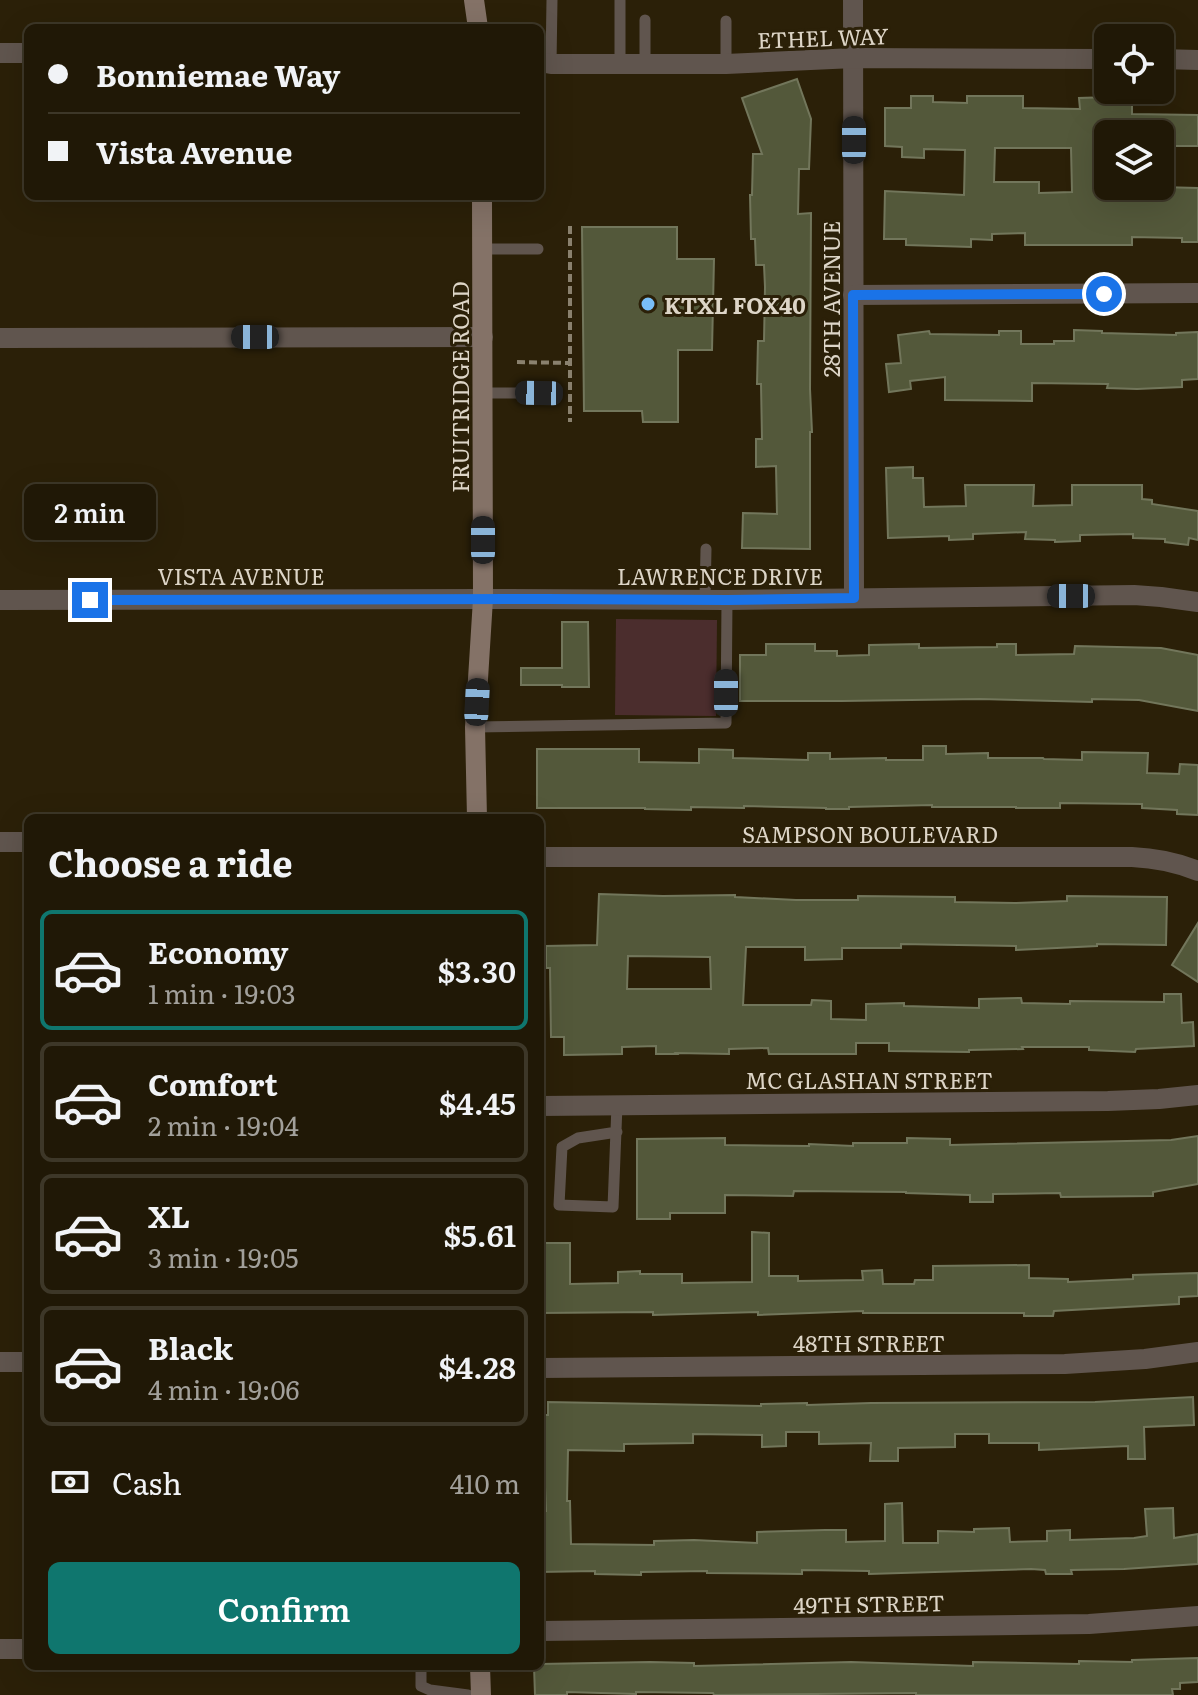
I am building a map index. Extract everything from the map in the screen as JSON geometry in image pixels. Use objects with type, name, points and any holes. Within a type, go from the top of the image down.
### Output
[{"type":"main road","points":[[474,0],[477,24]]},
{"type":"main road","name":"FRUITRIDGE ROAD","points":[[477,814],[475,727],[483,599],[482,200]]},
{"type":"main road","points":[[480,1670],[481,1695]]},
{"type":"street","name":"28TH AVENUE","points":[[853,0],[854,598]]},
{"type":"street","points":[[0,53],[24,53]]},
{"type":"street","name":"ETHEL WAY","points":[[545,63],[726,64],[854,58],[1094,59]]},
{"type":"street","points":[[1174,59],[1198,60]]},
{"type":"street","points":[[853,295],[1198,293]]},
{"type":"street","points":[[0,338],[483,337]]},
{"type":"street","name":"LAWRENCE DRIVE","points":[[483,599],[727,600],[1134,595],[1198,602]]},
{"type":"street","name":"VISTA AVENUE","points":[[0,600],[483,599]]},
{"type":"street","points":[[0,842],[24,842]]},
{"type":"street","name":"SAMPSON BOULEVARD","points":[[544,857],[1132,857],[1155,858],[1198,871]]},
{"type":"street","name":"MC GLASHAN STREET","points":[[544,1106],[1108,1101],[1198,1095]]},
{"type":"street","name":"48TH STREET","points":[[544,1368],[1065,1364],[1198,1352]]},
{"type":"street","points":[[0,1362],[24,1362]]},
{"type":"street","name":"49TH STREET","points":[[544,1631],[1089,1624],[1198,1616]]},
{"type":"street","points":[[0,1649],[24,1649]]},
{"type":"lane","points":[[545,63],[552,0]]},
{"type":"lane","points":[[620,0],[620,63]]},
{"type":"lane","points":[[645,20],[645,64]]},
{"type":"lane","points":[[726,21],[726,64]]},
{"type":"lane","points":[[483,249],[538,249]]},
{"type":"lane","points":[[483,393],[539,393]]},
{"type":"lane","points":[[705,599],[706,549]]},
{"type":"lane","points":[[475,727],[726,723],[727,600]]},
{"type":"lane","points":[[617,1105],[617,1132],[613,1207],[559,1205],[562,1147],[578,1138],[617,1132]]},
{"type":"lane","points":[[421,1670],[421,1686],[468,1695]]},
{"type":"path","points":[[570,226],[570,422]]},
{"type":"path","points":[[517,362],[570,363]]},
{"type":"shaded area","points":[[616,619],[717,620],[716,716],[615,715]]},
{"type":"building","points":[[797,79],[811,119],[809,169],[799,169],[798,214],[811,213],[810,549],[742,548],[743,513],[777,514],[776,466],[756,467],[756,439],[762,439],[761,384],[757,384],[758,341],[764,341],[765,287],[764,265],[756,265],[755,239],[751,239],[750,195],[753,154],[762,154],[742,98]]},
{"type":"building","points":[[911,96],[933,96],[933,102],[967,103],[967,96],[1023,96],[1023,108],[1080,109],[1079,98],[1094,98],[1094,104],[1132,104],[1132,114],[1198,115],[1198,146],[1174,146],[1174,120],[1094,120],[1094,200],[1174,200],[1174,187],[1198,188],[1198,242],[1182,242],[1182,238],[1132,237],[1132,245],[1025,245],[1025,233],[992,234],[992,240],[971,239],[971,247],[906,245],[906,239],[884,239],[885,191],[964,195],[965,150],[924,149],[924,158],[902,157],[902,147],[885,146],[885,108],[911,108]],"holes":[[[995,148],[1071,148],[1072,192],[1039,193],[1039,182],[994,182]]]},
{"type":"building","name":"KTXL FOX40","points":[[582,227],[677,227],[677,259],[714,259],[712,350],[678,350],[678,422],[643,422],[642,411],[584,411]]},
{"type":"building","points":[[1074,330],[1176,335],[1198,332],[1198,379],[1182,380],[1182,387],[1137,389],[1107,388],[1108,384],[1032,383],[1032,401],[945,400],[945,377],[910,381],[911,389],[889,392],[886,364],[901,363],[898,335],[929,331],[930,334],[999,335],[999,331],[1021,331],[1021,344],[1054,344],[1054,341],[1074,341]]},
{"type":"building","points":[[913,467],[913,478],[923,478],[924,507],[966,506],[965,485],[1034,485],[1033,506],[1072,505],[1072,485],[1142,485],[1142,499],[1152,500],[1152,504],[1198,511],[1198,540],[1189,538],[1188,545],[1165,542],[1165,539],[1133,538],[1133,534],[1080,535],[1080,541],[1055,542],[1025,539],[1026,532],[973,534],[973,539],[949,540],[949,536],[888,538],[886,468]]},
{"type":"building","points":[[562,622],[588,622],[589,687],[521,685],[521,668],[562,668]]},
{"type":"building","points":[[766,644],[815,644],[815,651],[837,651],[837,656],[869,655],[869,645],[919,644],[919,648],[1016,644],[1016,655],[1074,654],[1075,646],[1161,648],[1198,655],[1198,711],[1139,700],[740,701],[740,655],[766,655]]},
{"type":"building","points":[[923,746],[946,746],[946,754],[988,753],[988,758],[1082,760],[1082,752],[1148,753],[1147,773],[1179,774],[1180,764],[1198,765],[1198,815],[1142,808],[1142,804],[1060,803],[1060,808],[932,805],[849,809],[744,806],[691,807],[691,810],[537,808],[537,749],[639,749],[639,762],[699,763],[699,749],[733,750],[733,758],[808,760],[808,753],[830,753],[830,759],[923,760]]},
{"type":"building","points":[[599,894],[735,895],[796,900],[858,900],[858,896],[955,897],[955,902],[1015,903],[1067,901],[1067,896],[1167,897],[1166,945],[1097,944],[1016,950],[1016,946],[901,944],[901,948],[842,948],[842,959],[805,960],[805,947],[746,947],[743,1005],[811,1005],[812,1000],[831,1001],[831,1019],[866,1020],[866,1004],[979,1008],[979,999],[1021,998],[1022,1003],[1070,1004],[1070,1001],[1164,1002],[1164,994],[1181,994],[1182,1023],[1193,1022],[1194,1046],[1136,1049],[1135,1052],[1089,1050],[1089,1047],[1022,1047],[969,1052],[889,1051],[889,1043],[856,1043],[856,1054],[769,1054],[768,1048],[729,1049],[729,1054],[656,1054],[656,1046],[622,1047],[622,1054],[564,1055],[564,1037],[551,1037],[550,968],[546,968],[546,946],[597,945]],"holes":[[[628,956],[710,957],[711,989],[627,989]]]},
{"type":"building","points":[[1198,923],[1198,982],[1172,965]]},
{"type":"building","points":[[1198,1136],[1198,1184],[1153,1192],[1153,1196],[993,1194],[993,1202],[970,1202],[970,1195],[794,1191],[793,1196],[725,1195],[725,1213],[670,1213],[670,1219],[637,1219],[637,1139],[725,1138],[725,1145],[853,1146],[853,1143],[907,1143],[907,1138],[950,1139],[950,1145],[1171,1140]]},
{"type":"building","points":[[752,1232],[769,1233],[769,1276],[798,1276],[798,1281],[863,1280],[862,1271],[882,1270],[883,1284],[914,1284],[915,1280],[933,1280],[933,1266],[1029,1265],[1029,1278],[1068,1279],[1068,1282],[1133,1279],[1133,1275],[1198,1273],[1198,1296],[1179,1297],[1179,1304],[1054,1311],[1053,1316],[863,1311],[758,1315],[758,1312],[653,1315],[653,1312],[544,1313],[545,1243],[570,1243],[570,1284],[618,1283],[618,1272],[640,1271],[640,1274],[682,1274],[682,1283],[752,1282]]},
{"type":"building","points":[[1193,1397],[1194,1425],[1144,1427],[1145,1459],[1128,1459],[1128,1446],[1039,1450],[1039,1443],[989,1443],[989,1434],[955,1434],[955,1447],[898,1448],[898,1461],[870,1461],[871,1443],[819,1444],[819,1432],[786,1432],[786,1446],[762,1447],[762,1435],[693,1434],[693,1443],[624,1444],[624,1451],[568,1450],[567,1501],[570,1501],[571,1544],[654,1545],[654,1541],[694,1540],[757,1543],[757,1532],[825,1530],[846,1530],[846,1542],[885,1541],[885,1504],[902,1503],[903,1543],[938,1543],[938,1531],[974,1532],[974,1529],[1009,1528],[1010,1542],[1047,1541],[1047,1531],[1070,1530],[1070,1540],[1134,1538],[1147,1536],[1145,1509],[1173,1508],[1174,1538],[1198,1534],[1198,1564],[1071,1570],[1072,1574],[1046,1574],[1045,1570],[1031,1569],[869,1574],[869,1571],[802,1570],[802,1574],[544,1572],[544,1415],[548,1415],[548,1402],[761,1406],[807,1403],[1095,1402]]},
{"type":"building","points":[[1198,1658],[1198,1682],[1180,1683],[1180,1689],[1172,1689],[1173,1695],[567,1692],[567,1695],[535,1695],[534,1670],[544,1670],[544,1664],[650,1662],[694,1663],[694,1666],[851,1662],[973,1666],[973,1662],[1079,1664],[1079,1661]]},
{"type":"place","name":"KTXL FOX40","points":[[648,304]]},
{"type":"route","points":[[90,600],[854,598],[853,295],[1104,294]]}]
